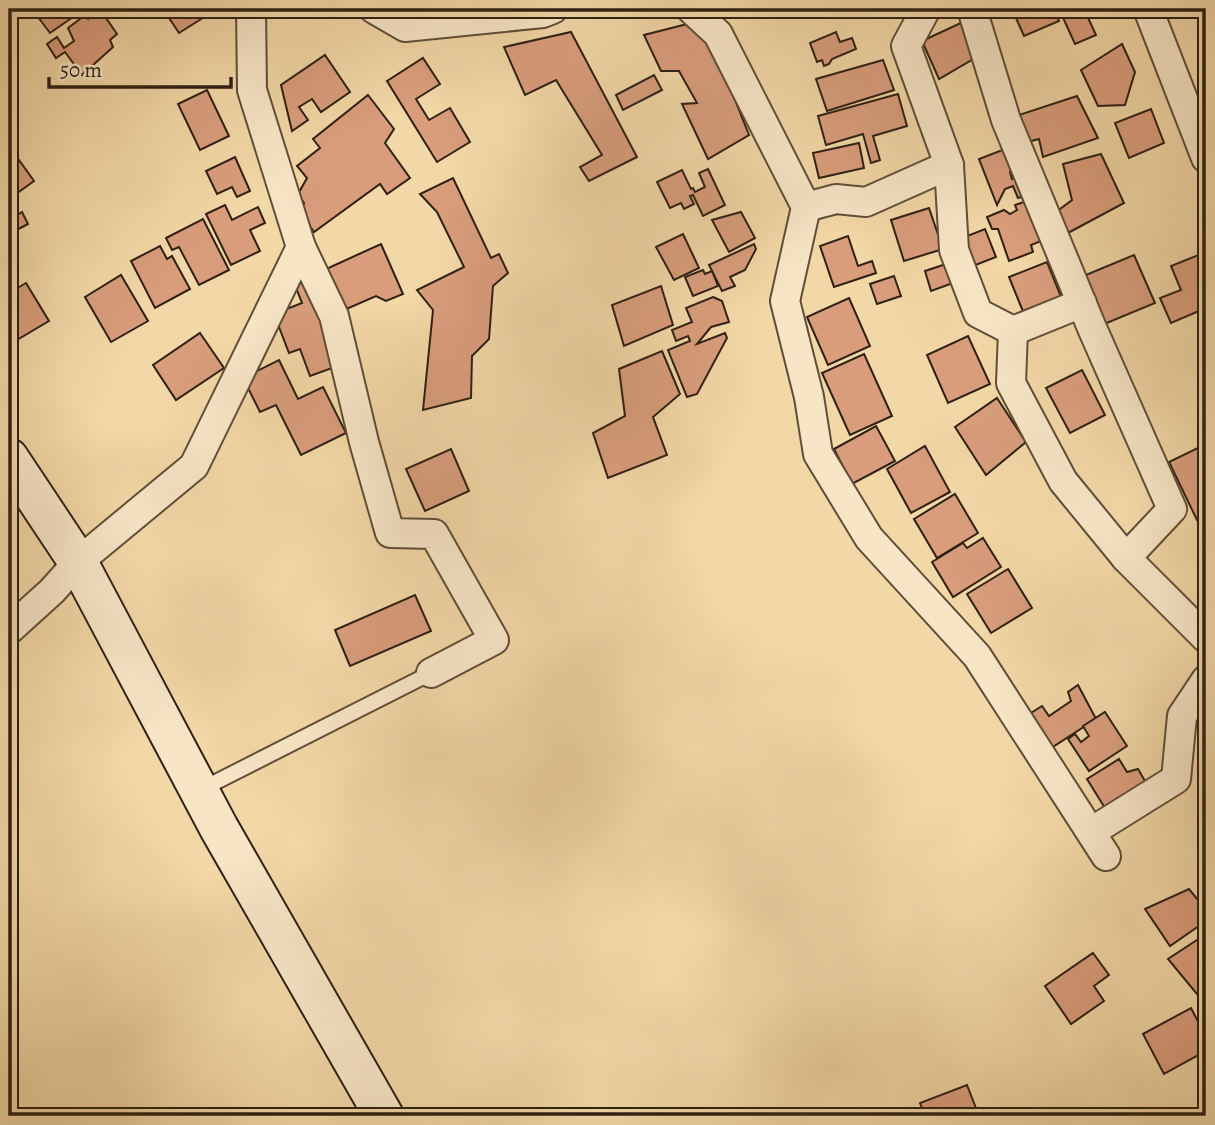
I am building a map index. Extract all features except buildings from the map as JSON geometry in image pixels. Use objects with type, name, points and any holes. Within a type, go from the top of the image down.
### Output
[{"type":"main road","points":[[9,458],[78,562],[199,790],[384,1116]]},
{"type":"street","points":[[251,9],[252,90],[301,247],[334,316],[364,442],[390,533],[434,534],[494,640],[431,673]]},
{"type":"street","points":[[374,9],[399,18],[543,13],[553,9]]},
{"type":"street","points":[[691,9],[718,34],[806,207],[785,301],[809,397],[818,454],[869,538],[977,656],[1098,844],[1176,779],[1182,716],[1206,680]]},
{"type":"street","points":[[903,9],[909,12],[925,9]]},
{"type":"street","points":[[925,9],[906,46],[948,165],[954,250],[978,313],[1013,331],[1082,303]]},
{"type":"street","points":[[972,9],[1006,120],[1172,509],[1126,558]]},
{"type":"street","points":[[1148,9],[1206,158]]},
{"type":"street","points":[[806,207],[836,198],[866,202],[948,165]]},
{"type":"street","points":[[9,630],[52,591],[78,562],[194,466],[301,247]]},
{"type":"street","points":[[1013,331],[1011,383],[1063,481],[1126,558],[1206,638]]},
{"type":"lane","points":[[199,790],[431,673]]}]
